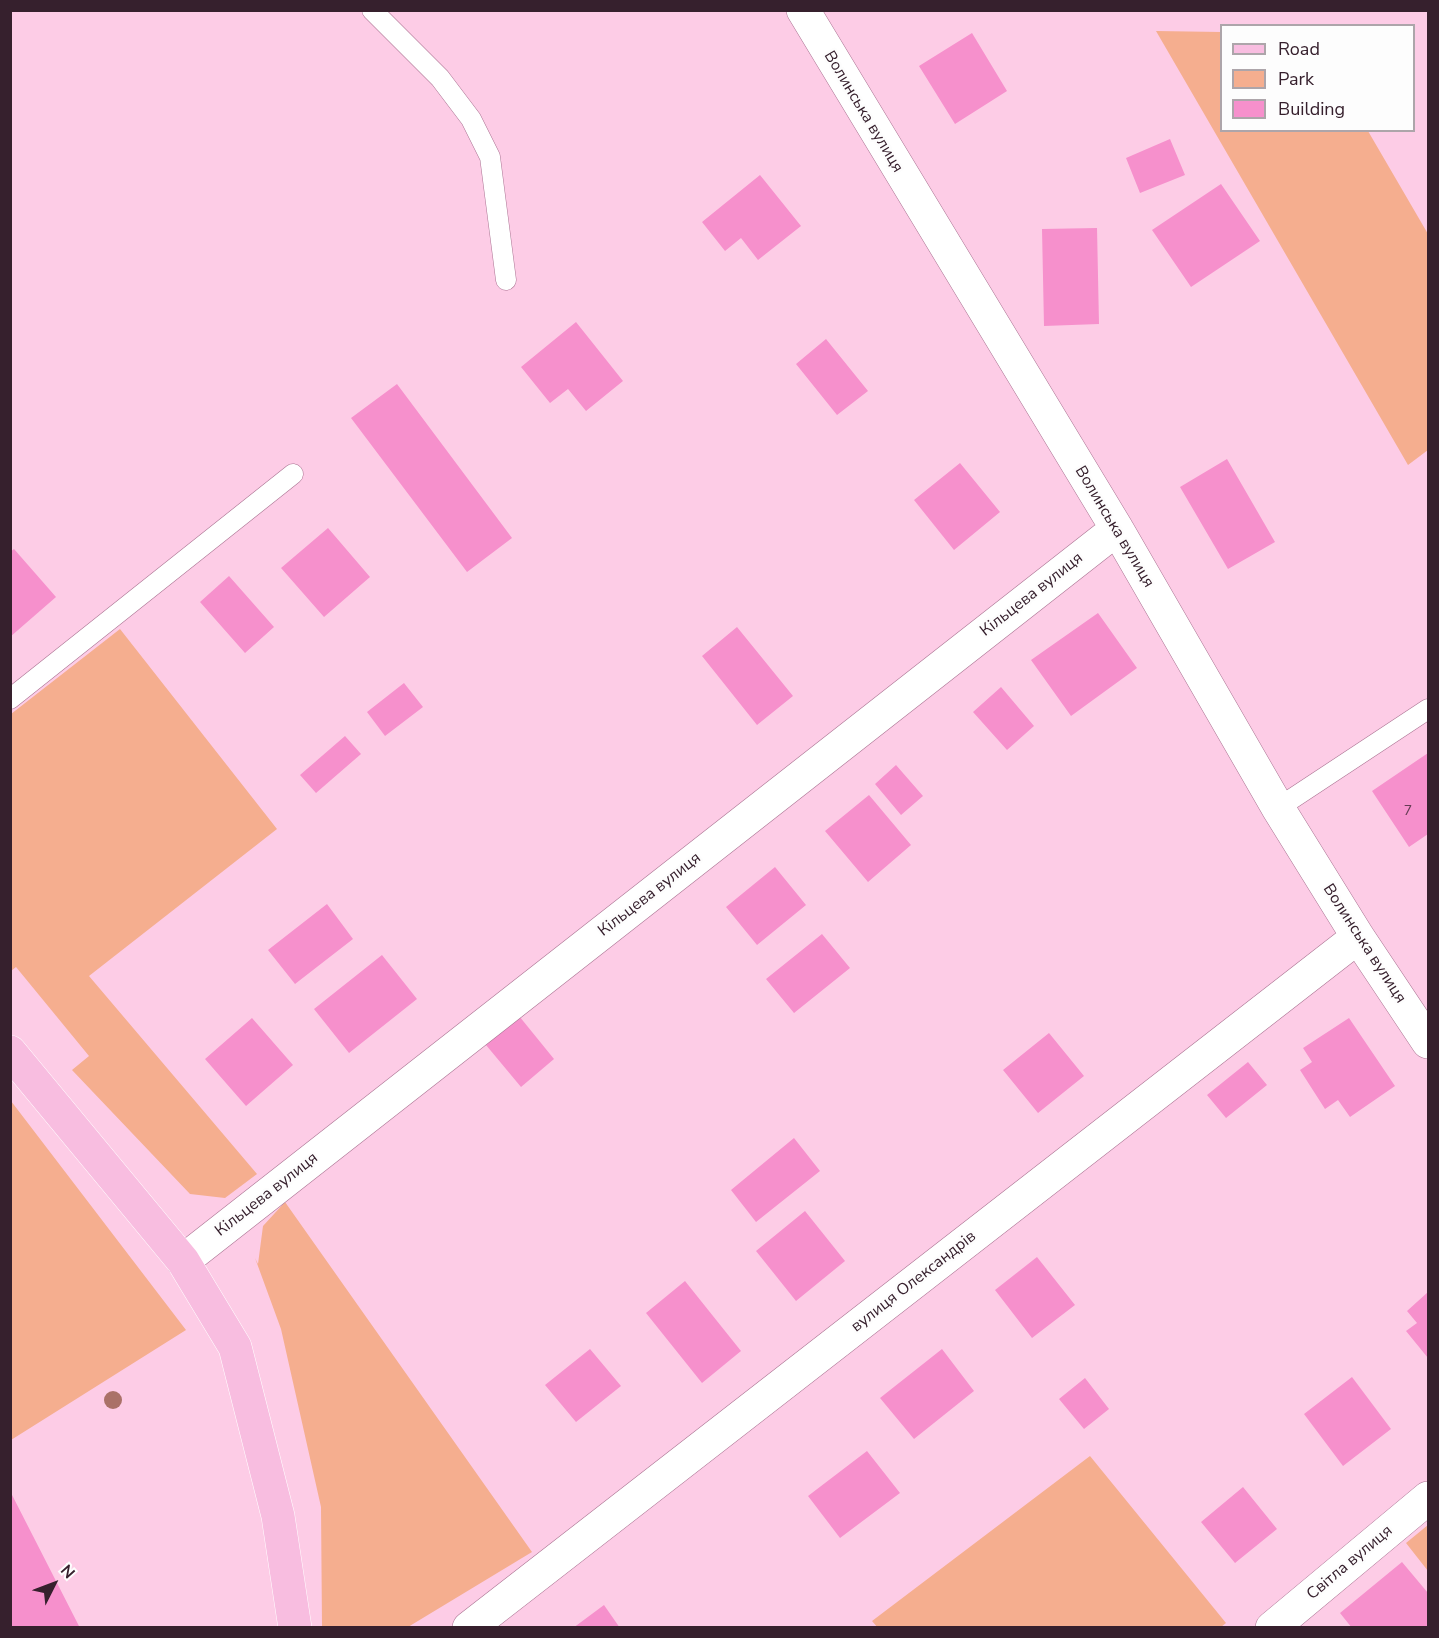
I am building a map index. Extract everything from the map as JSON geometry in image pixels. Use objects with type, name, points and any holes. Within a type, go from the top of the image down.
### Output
[{"type":"main road","points":[[10,1052],[183,1261],[235,1347],[278,1516],[295,1628]]},
{"type":"street","name":"Волинська вулиця","points":[[803,10],[1117,529],[1278,808],[1358,937],[1428,1042]]},
{"type":"street","name":"Кільцева вулиця","points":[[183,1261],[1117,529]]},
{"type":"street","name":"вулиця Олександрів","points":[[469,1628],[1358,937]]},
{"type":"street","name":"Світла вулиця","points":[[1277,1626],[1428,1498]]},
{"type":"lane","points":[[372,10],[440,78],[471,119],[490,157],[506,280]]},
{"type":"lane","points":[[10,699],[293,474]]},
{"type":"lane","points":[[1278,808],[1428,709]]},
{"type":"green space","points":[[1156,31],[1220,32],[1220,132],[1369,132],[1428,234],[1428,450],[1408,465]]},
{"type":"green space","points":[[120,629],[277,829],[89,976],[257,1174],[225,1198],[190,1194],[72,1070],[89,1056],[16,967],[11,971],[11,714]]},
{"type":"green space","points":[[10,1101],[186,1330],[11,1440]]},
{"type":"green space","points":[[285,1202],[532,1552],[408,1627],[322,1627],[321,1507],[281,1329],[255,1258],[258,1264],[263,1226]]},
{"type":"green space","points":[[1090,1456],[1226,1623],[1221,1627],[878,1628],[872,1621]]},
{"type":"green space","points":[[1428,1525],[1428,1571],[1406,1543]]},
{"type":"building","points":[[972,33],[1007,91],[955,124],[919,66]]},
{"type":"building","points":[[1170,139],[1185,175],[1140,193],[1126,158]]},
{"type":"building","points":[[760,175],[801,226],[758,260],[741,238],[725,251],[702,222]]},
{"type":"building","points":[[1221,184],[1260,241],[1191,287],[1152,230]]},
{"type":"building","points":[[1097,228],[1099,324],[1044,326],[1042,229]]},
{"type":"building","points":[[576,322],[623,381],[586,411],[568,389],[550,403],[521,367]]},
{"type":"building","points":[[826,339],[868,391],[837,415],[796,364]]},
{"type":"building","points":[[397,384],[512,538],[467,572],[351,418]]},
{"type":"building","points":[[1227,459],[1275,542],[1228,569],[1180,487]]},
{"type":"building","points":[[960,463],[1000,512],[954,550],[914,500]]},
{"type":"building","points":[[328,528],[370,577],[324,617],[281,568]]},
{"type":"building","points":[[14,549],[56,597],[10,637],[10,552]]},
{"type":"building","points":[[229,576],[274,627],[245,653],[200,602]]},
{"type":"building","points":[[1098,613],[1137,668],[1071,716],[1031,660]]},
{"type":"building","points":[[737,627],[793,696],[757,725],[702,656]]},
{"type":"building","points":[[404,683],[423,707],[385,736],[367,712]]},
{"type":"building","points":[[1001,687],[1034,726],[1007,750],[973,712]]},
{"type":"building","points":[[345,736],[361,754],[316,793],[300,775]]},
{"type":"building","points":[[1428,753],[1428,834],[1409,847],[1372,791]]},
{"type":"building","points":[[896,765],[923,796],[901,815],[875,784]]},
{"type":"building","points":[[869,795],[911,845],[868,882],[825,831]]},
{"type":"building","points":[[775,867],[806,905],[757,945],[726,907]]},
{"type":"building","points":[[327,904],[353,939],[295,984],[268,950]]},
{"type":"building","points":[[822,934],[850,968],[794,1013],[766,979]]},
{"type":"building","points":[[382,955],[417,999],[349,1053],[314,1009]]},
{"type":"building","points":[[515,1011],[554,1059],[521,1087],[481,1039]]},
{"type":"building","points":[[252,1018],[293,1065],[246,1106],[205,1059]]},
{"type":"building","points":[[1349,1018],[1395,1086],[1350,1117],[1338,1100],[1325,1109],[1300,1070],[1312,1062],[1303,1048]]},
{"type":"building","points":[[1049,1033],[1084,1076],[1038,1113],[1003,1070]]},
{"type":"building","points":[[1248,1062],[1267,1085],[1226,1118],[1207,1095]]},
{"type":"building","points":[[794,1138],[820,1171],[756,1222],[731,1190]]},
{"type":"building","points":[[805,1211],[845,1261],[796,1301],[756,1251]]},
{"type":"building","points":[[1037,1257],[1075,1305],[1032,1338],[995,1290]]},
{"type":"building","points":[[685,1281],[741,1351],[702,1383],[646,1313]]},
{"type":"building","points":[[1428,1292],[1428,1358],[1406,1331],[1417,1323],[1407,1311]]},
{"type":"building","points":[[590,1349],[621,1386],[576,1422],[545,1385]]},
{"type":"building","points":[[942,1349],[974,1391],[914,1439],[880,1398]]},
{"type":"building","points":[[1352,1377],[1391,1429],[1343,1466],[1304,1414]]},
{"type":"building","points":[[1085,1378],[1109,1409],[1084,1429],[1059,1399]]},
{"type":"building","points":[[867,1451],[900,1493],[840,1538],[808,1496]]},
{"type":"building","points":[[1243,1487],[1277,1529],[1235,1563],[1201,1522]]},
{"type":"building","points":[[10,1491],[80,1628],[10,1628]]},
{"type":"building","points":[[1402,1562],[1428,1593],[1428,1628],[1352,1628],[1340,1613]]},
{"type":"building","points":[[604,1605],[620,1628],[573,1628]]}]
